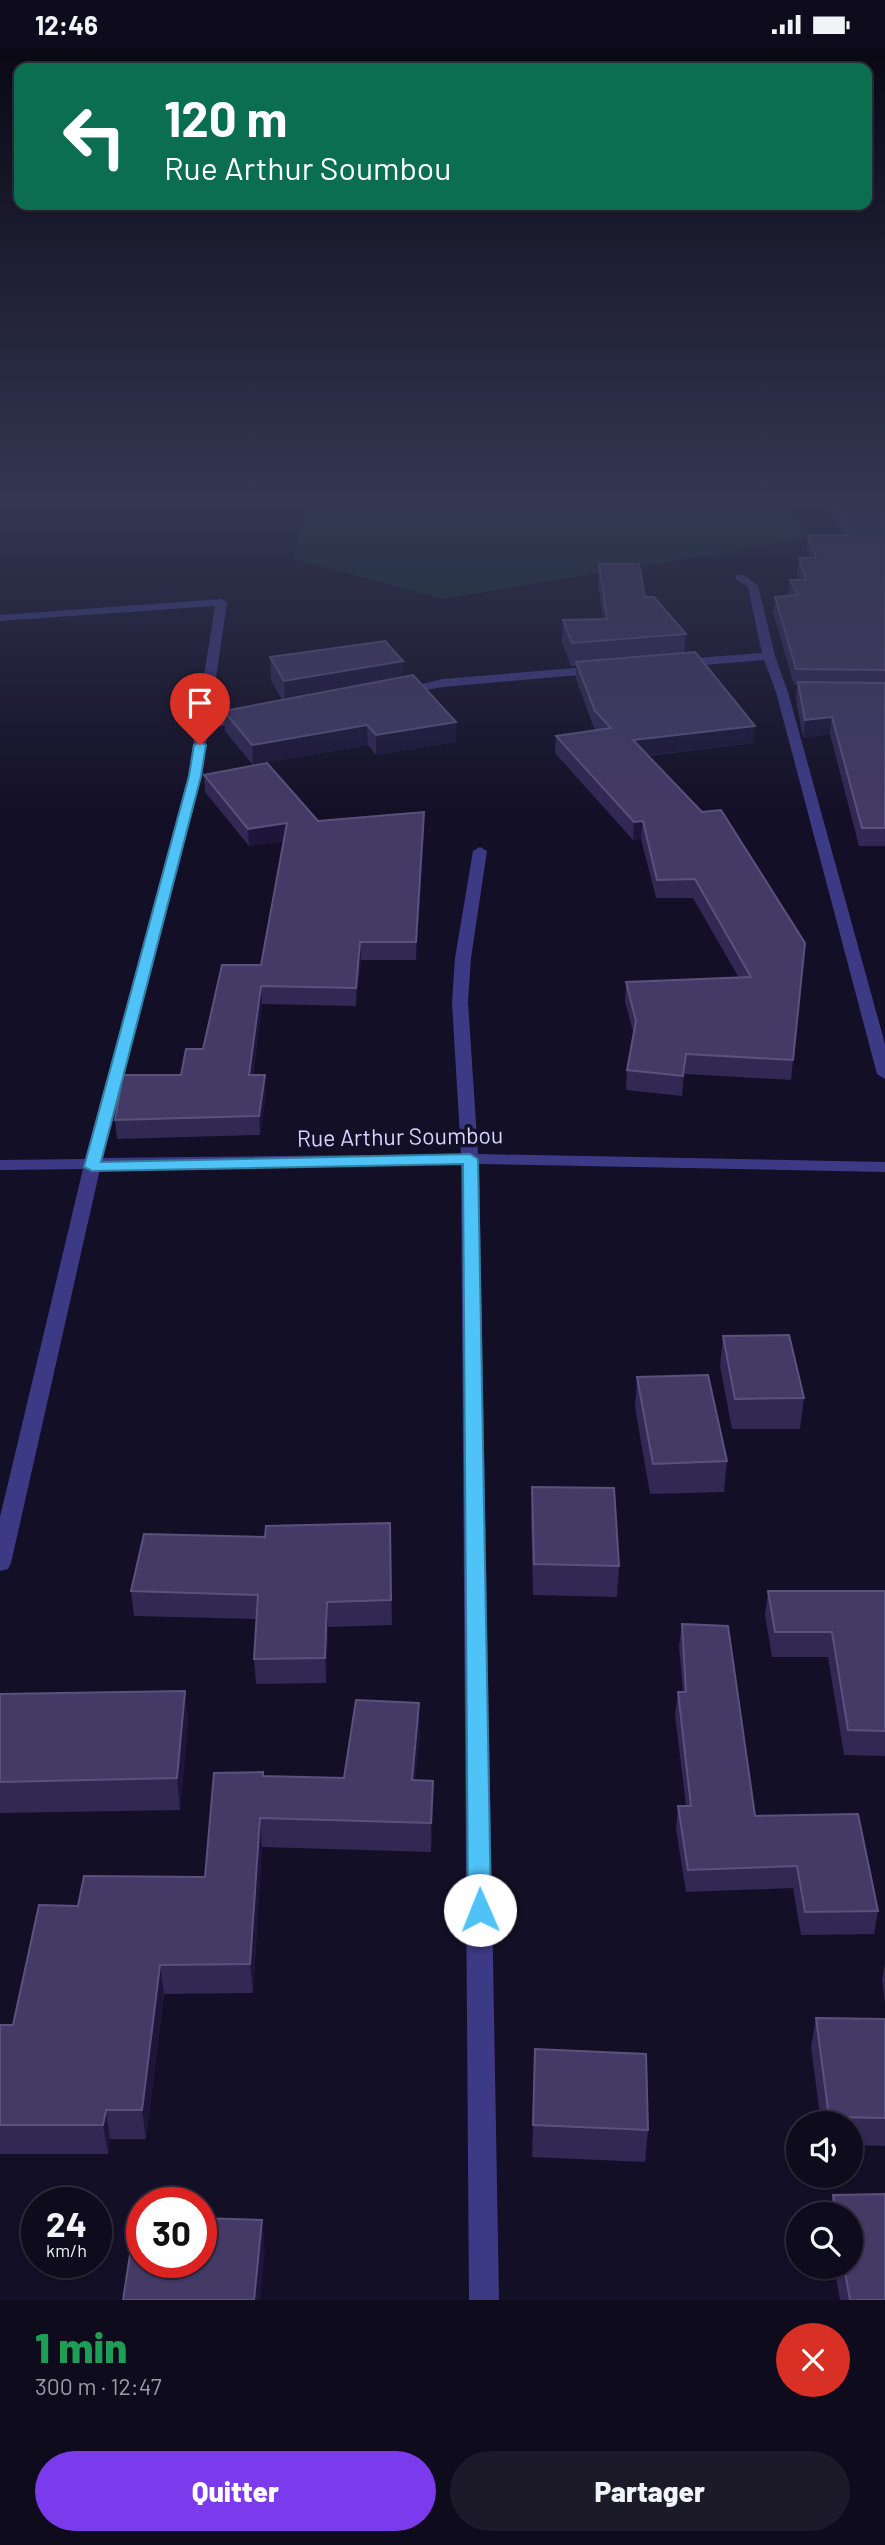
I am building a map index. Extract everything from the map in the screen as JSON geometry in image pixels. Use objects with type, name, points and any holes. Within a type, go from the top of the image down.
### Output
[{"type":"street","points":[[0,618],[193,604]]},
{"type":"street","points":[[0,1563],[92,1167],[195,776],[221,604]]},
{"type":"street","points":[[757,604],[769,656],[789,692],[885,1074]]},
{"type":"street","points":[[661,665],[769,656]]},
{"type":"street","points":[[390,692],[443,683],[607,669]]},
{"type":"street","points":[[203,725],[256,716]]},
{"type":"street","points":[[480,851],[463,958],[460,1002],[470,1159],[484,2300]]},
{"type":"street","name":"Rue Arthur Soumbou","points":[[0,1165],[92,1167],[470,1159],[885,1167]]},
{"type":"building","points":[[605,604],[660,604],[686,634],[572,643],[563,620],[607,619]]},
{"type":"building","points":[[777,604],[885,604],[885,670],[796,669]]},
{"type":"building","points":[[385,641],[403,661],[284,681],[270,657]]},
{"type":"building","points":[[695,652],[755,726],[633,740],[702,812],[721,810],[805,943],[793,1060],[686,1054],[683,1076],[627,1070],[636,1021],[626,982],[751,977],[695,879],[657,880],[643,821],[634,822],[556,736],[611,728],[595,711],[576,662]]},
{"type":"building","points":[[413,675],[456,722],[376,735],[367,725],[252,745],[224,711]]},
{"type":"building","points":[[798,682],[885,683],[885,828],[862,828],[832,717],[805,720]]},
{"type":"building","points":[[267,763],[318,821],[424,812],[416,942],[360,942],[356,988],[261,986],[249,1075],[265,1075],[259,1116],[115,1120],[123,1075],[181,1075],[186,1049],[203,1049],[222,965],[261,965],[287,823],[248,829],[204,775]]},
{"type":"building","points":[[789,1335],[804,1398],[735,1399],[723,1336]]},
{"type":"building","points":[[708,1375],[727,1461],[653,1464],[637,1377]]},
{"type":"building","points":[[532,1487],[614,1488],[619,1566],[534,1564]]},
{"type":"building","points":[[390,1523],[391,1600],[327,1602],[325,1658],[254,1659],[258,1595],[131,1591],[144,1534],[265,1537],[266,1526]]},
{"type":"building","points":[[768,1591],[885,1591],[885,1731],[848,1730],[832,1632],[775,1632]]},
{"type":"building","points":[[682,1624],[728,1626],[755,1816],[858,1814],[878,1911],[805,1912],[797,1866],[688,1870],[678,1806],[691,1806],[678,1692],[686,1692]]},
{"type":"building","points":[[185,1691],[177,1778],[0,1782],[0,1694]]},
{"type":"building","points":[[356,1700],[419,1703],[412,1780],[433,1781],[431,1823],[260,1818],[250,1964],[160,1965],[142,2110],[106,2110],[103,2125],[0,2125],[0,2025],[13,2025],[39,1905],[78,1906],[84,1876],[205,1877],[214,1773],[263,1772],[263,1776],[344,1778]]},
{"type":"building","points":[[816,2018],[885,2019],[885,2118],[863,2118],[863,2111],[828,2111]]},
{"type":"building","points":[[535,2049],[646,2054],[648,2130],[533,2125]]},
{"type":"building","points":[[885,2194],[885,2300],[850,2300],[846,2279],[863,2279],[863,2202],[834,2202],[833,2195]]},
{"type":"building","points":[[217,2219],[262,2220],[254,2300],[123,2300],[126,2278],[217,2278]]},
{"type":"route","points":[[200,745],[195,776],[92,1167],[470,1159],[480,1910]]}]
